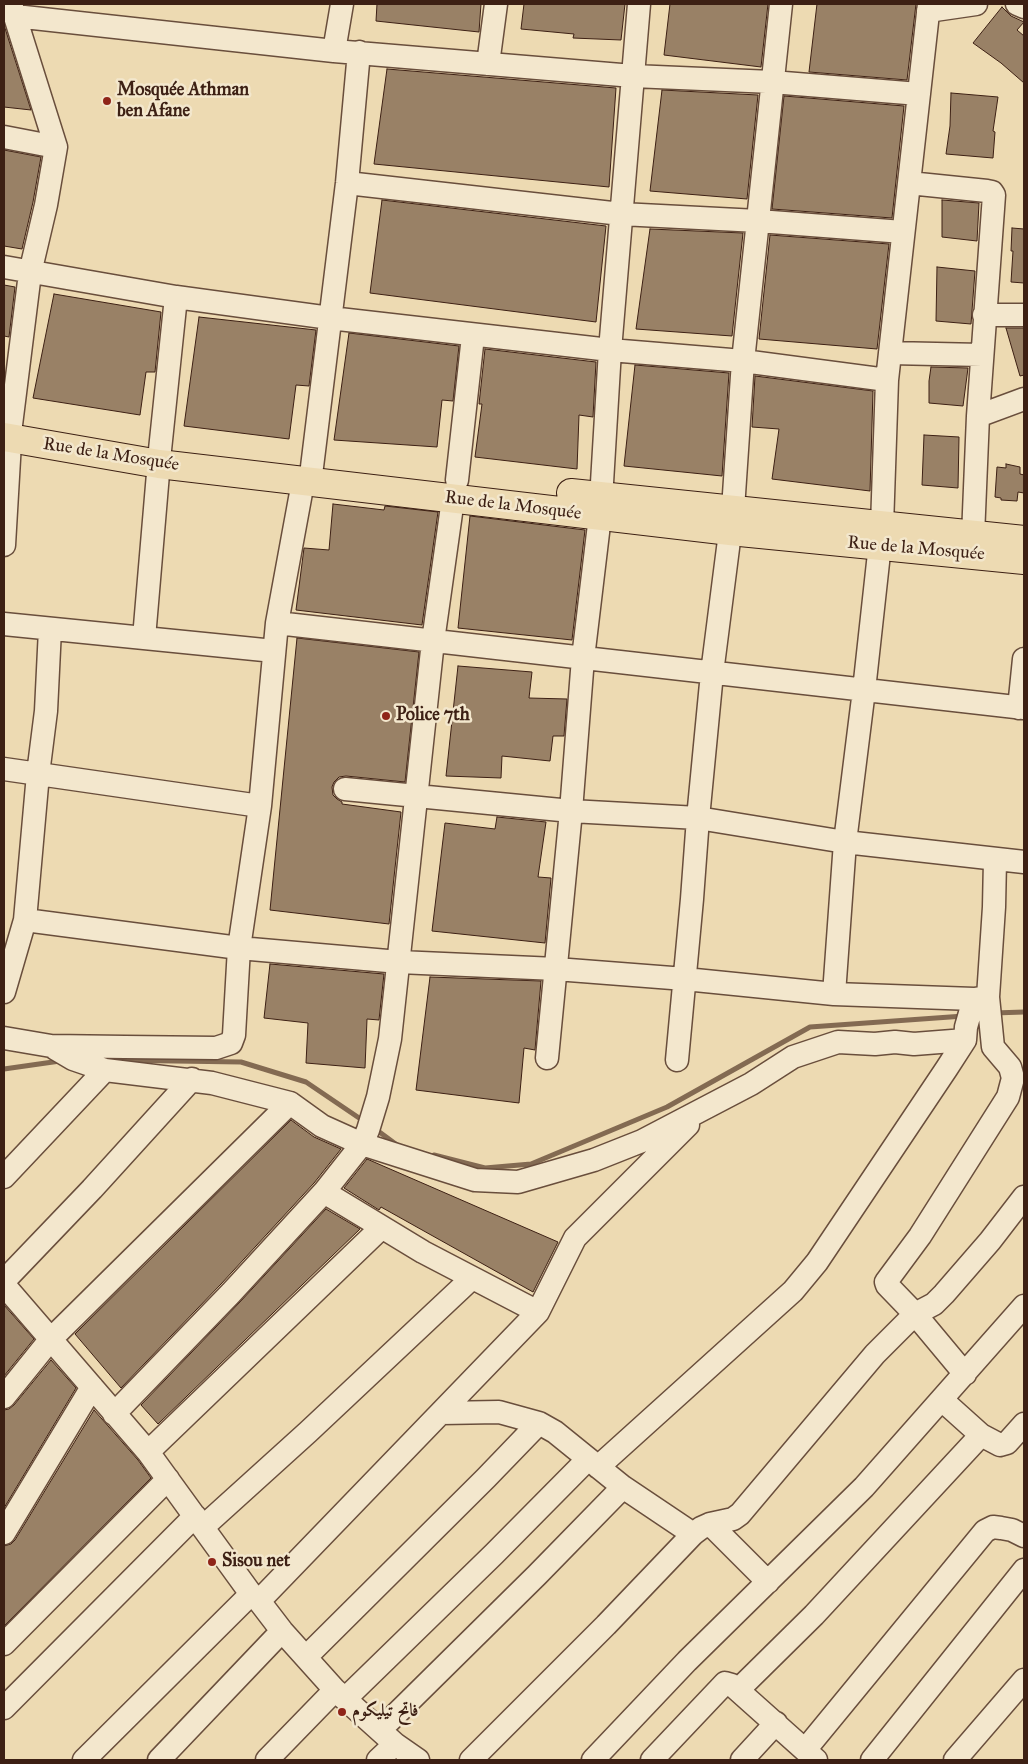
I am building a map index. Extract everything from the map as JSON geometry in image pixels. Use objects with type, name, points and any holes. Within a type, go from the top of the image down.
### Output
[{"type":"main road","name":"Rue de la Mosquée","points":[[7,431],[160,457],[880,536],[1024,560]]},
{"type":"main road","points":[[880,536],[974,536],[1024,540]]},
{"type":"street","points":[[334,51],[342,4]]},
{"type":"street","points":[[488,64],[496,4]]},
{"type":"street","points":[[547,1058],[571,812],[583,658],[601,506],[610,350],[639,4]]},
{"type":"street","points":[[677,1060],[712,673],[731,520],[743,361],[781,4]]},
{"type":"street","points":[[834,994],[845,842],[864,690],[880,536],[887,380],[929,7],[976,4]]},
{"type":"street","points":[[1017,4],[1024,7]]},
{"type":"street","points":[[4,545],[7,431],[30,272],[46,205],[56,147],[13,10],[334,51],[633,76],[772,82],[919,94]]},
{"type":"street","points":[[4,1038],[51,1046],[216,1048],[231,1043],[234,1035],[240,948],[260,806],[277,623],[308,474],[347,183],[359,52]]},
{"type":"street","points":[[4,137],[56,147]]},
{"type":"street","points":[[347,183],[621,214],[758,221],[903,232]]},
{"type":"street","points":[[909,183],[987,191],[994,194],[978,416],[974,536]]},
{"type":"street","points":[[4,267],[176,296],[330,318],[473,336],[743,361],[887,380]]},
{"type":"street","points":[[144,638],[176,296]]},
{"type":"street","points":[[984,315],[1024,315]]},
{"type":"street","points":[[114,1414],[231,1293],[324,1192],[362,1144],[368,1130],[378,1097],[390,1038],[432,641],[455,489],[473,336]]},
{"type":"street","points":[[890,353],[982,355]]},
{"type":"street","points":[[978,416],[1024,399]]},
{"type":"street","points":[[277,623],[1022,708],[1024,660]]},
{"type":"street","points":[[4,624],[274,651]]},
{"type":"street","points":[[4,992],[25,920],[38,774],[46,711],[50,629]]},
{"type":"street","points":[[4,769],[260,806]]},
{"type":"street","points":[[345,789],[571,812],[698,818],[845,842],[1024,862]]},
{"type":"street","points":[[267,1760],[593,1463],[793,1291],[817,1262],[965,1040],[966,1028],[981,998],[994,907],[995,860]]},
{"type":"street","points":[[25,920],[240,948],[399,962],[556,969],[685,979],[834,994],[981,998]]},
{"type":"street","points":[[965,1374],[915,1314],[887,1285],[887,1279],[920,1236],[1008,1097],[1013,1078],[1010,1067],[994,1047],[981,998]]},
{"type":"street","points":[[51,1046],[73,1059],[105,1070],[192,1079],[290,1103],[322,1126],[362,1144],[475,1180],[518,1182],[594,1160],[634,1144],[702,1111],[751,1084],[793,1057],[838,1042],[914,1044],[965,1040]]},
{"type":"street","points":[[4,1177],[105,1070]]},
{"type":"street","points":[[4,1281],[92,1189],[192,1079]]},
{"type":"street","points":[[4,1397],[50,1340],[290,1103]]},
{"type":"street","points":[[84,1760],[255,1597],[441,1413],[538,1312],[576,1238],[702,1111]]},
{"type":"street","points":[[324,1192],[423,1252],[538,1312]]},
{"type":"street","points":[[471,1760],[701,1529],[733,1519],[740,1514],[874,1354],[915,1314],[934,1304],[944,1294],[1024,1198]]},
{"type":"street","points":[[148,1452],[382,1227]]},
{"type":"street","points":[[4,1708],[199,1521],[308,1432],[472,1278]]},
{"type":"street","points":[[4,1285],[148,1452],[282,1631],[340,1694],[387,1737],[418,1760]]},
{"type":"street","points":[[593,1760],[687,1661],[864,1487],[1024,1306]]},
{"type":"street","points":[[4,1532],[92,1387]]},
{"type":"street","points":[[942,1400],[981,1435],[995,1444],[1003,1445],[1007,1443],[1024,1424]]},
{"type":"street","points":[[441,1413],[499,1412],[539,1423],[555,1432],[623,1487],[701,1529],[768,1582]]},
{"type":"street","points":[[306,1657],[539,1423]]},
{"type":"street","points":[[738,1690],[848,1578],[981,1435]]},
{"type":"street","points":[[4,1644],[168,1479]]},
{"type":"street","points":[[378,1760],[387,1737],[623,1487]]},
{"type":"street","points":[[652,1760],[722,1685],[728,1683],[811,1755],[985,1531],[994,1527],[1012,1530],[1024,1536]]},
{"type":"street","points":[[872,1760],[1024,1570]]},
{"type":"street","points":[[159,1760],[282,1631]]},
{"type":"street","points":[[956,1760],[1024,1680]]},
{"type":"street","points":[[742,1760],[776,1724]]},
{"type":"building","points":[[377,4],[481,4],[479,32],[376,21]]},
{"type":"building","points":[[524,4],[625,4],[621,40],[573,38],[574,34],[521,29]]},
{"type":"building","points":[[670,4],[768,4],[761,67],[664,55]]},
{"type":"building","points":[[817,4],[916,4],[907,80],[809,72]]},
{"type":"building","points":[[1002,7],[1011,16],[1024,22],[1017,30],[1024,36],[1024,83],[1001,63],[973,43]]},
{"type":"building","points":[[4,25],[31,110],[4,107]]},
{"type":"building","points":[[387,69],[616,88],[609,187],[374,164]]},
{"type":"building","points":[[662,90],[758,95],[747,199],[650,191]]},
{"type":"building","points":[[951,93],[998,97],[993,131],[995,132],[993,158],[946,154],[950,126]]},
{"type":"building","points":[[784,96],[904,106],[892,218],[772,209]]},
{"type":"building","points":[[4,150],[41,157],[22,249],[4,246]]},
{"type":"building","points":[[382,200],[606,226],[596,322],[370,293]]},
{"type":"building","points":[[942,200],[979,203],[977,241],[942,237]]},
{"type":"building","points":[[1012,228],[1024,229],[1024,283],[1011,282]]},
{"type":"building","points":[[650,229],[743,233],[732,336],[636,329]]},
{"type":"building","points":[[770,235],[889,244],[877,349],[759,339]]},
{"type":"building","points":[[937,267],[975,271],[971,324],[936,321]]},
{"type":"building","points":[[4,285],[15,287],[9,337],[4,336]]},
{"type":"building","points":[[54,294],[161,312],[155,372],[146,372],[140,415],[33,398]]},
{"type":"building","points":[[199,317],[316,330],[309,386],[296,385],[289,439],[184,426]]},
{"type":"building","points":[[1006,328],[1024,328],[1024,375],[1020,376]]},
{"type":"building","points":[[349,333],[459,346],[453,401],[442,400],[437,447],[334,440]]},
{"type":"building","points":[[485,349],[596,362],[593,417],[579,415],[577,469],[475,457],[482,404],[479,404]]},
{"type":"building","points":[[635,365],[729,373],[722,476],[624,466]]},
{"type":"building","points":[[931,367],[968,368],[963,406],[929,403]]},
{"type":"building","points":[[755,376],[873,391],[870,491],[772,479],[779,429],[752,427]]},
{"type":"building","points":[[924,435],[959,437],[958,488],[922,485]]},
{"type":"building","points":[[1006,464],[1020,467],[1020,474],[1024,475],[1024,493],[1018,492],[1017,501],[1001,500],[1001,498],[995,497],[997,467],[1006,468]]},
{"type":"building","points":[[333,504],[384,510],[385,506],[438,512],[422,625],[296,610],[304,548],[329,550]]},
{"type":"building","points":[[470,516],[585,530],[572,640],[458,628]]},
{"type":"building","points":[[297,638],[419,652],[405,782],[346,776],[339,777],[332,787],[333,795],[342,804],[401,812],[389,924],[270,910]]},
{"type":"building","points":[[458,666],[532,672],[529,698],[567,699],[564,736],[553,736],[550,761],[502,756],[501,778],[446,776]]},
{"type":"building","points":[[497,817],[546,822],[538,877],[551,878],[545,943],[432,931],[445,823],[495,829]]},
{"type":"building","points":[[270,964],[384,974],[379,1020],[367,1019],[365,1068],[306,1063],[308,1023],[264,1018]]},
{"type":"building","points":[[430,977],[541,981],[535,1050],[524,1048],[519,1103],[416,1090]]},
{"type":"building","points":[[291,1120],[314,1137],[341,1149],[314,1183],[221,1284],[121,1388],[75,1334]]},
{"type":"building","points":[[367,1159],[558,1242],[533,1292],[381,1207],[379,1210],[344,1188]]},
{"type":"building","points":[[326,1209],[360,1229],[158,1424],[141,1405]]},
{"type":"building","points":[[4,1305],[34,1339],[4,1376]]},
{"type":"building","points":[[51,1360],[76,1388],[4,1508],[4,1410],[14,1405]]},
{"type":"building","points":[[94,1410],[138,1460],[151,1478],[4,1626],[4,1546],[11,1544],[15,1540]]},
{"type":"waterway","points":[[994,1013],[1024,1012]]},
{"type":"waterway","points":[[434,1155],[485,1168],[531,1164],[667,1107],[810,1027],[964,1016]]},
{"type":"waterway","points":[[109,1060],[241,1062],[306,1082],[365,1122]]},
{"type":"waterway","points":[[4,1069],[60,1061]]},
{"type":"waterway","points":[[374,1128],[397,1145]]},
{"type":"place","name":"Mosquée Athman ben Afane","points":[[107,101]]},
{"type":"place","name":"Police 7th","points":[[386,716]]},
{"type":"place","name":"Sisou net","points":[[212,1562]]},
{"type":"place","name":"فاتح تيليكوم","points":[[342,1712]]}]
